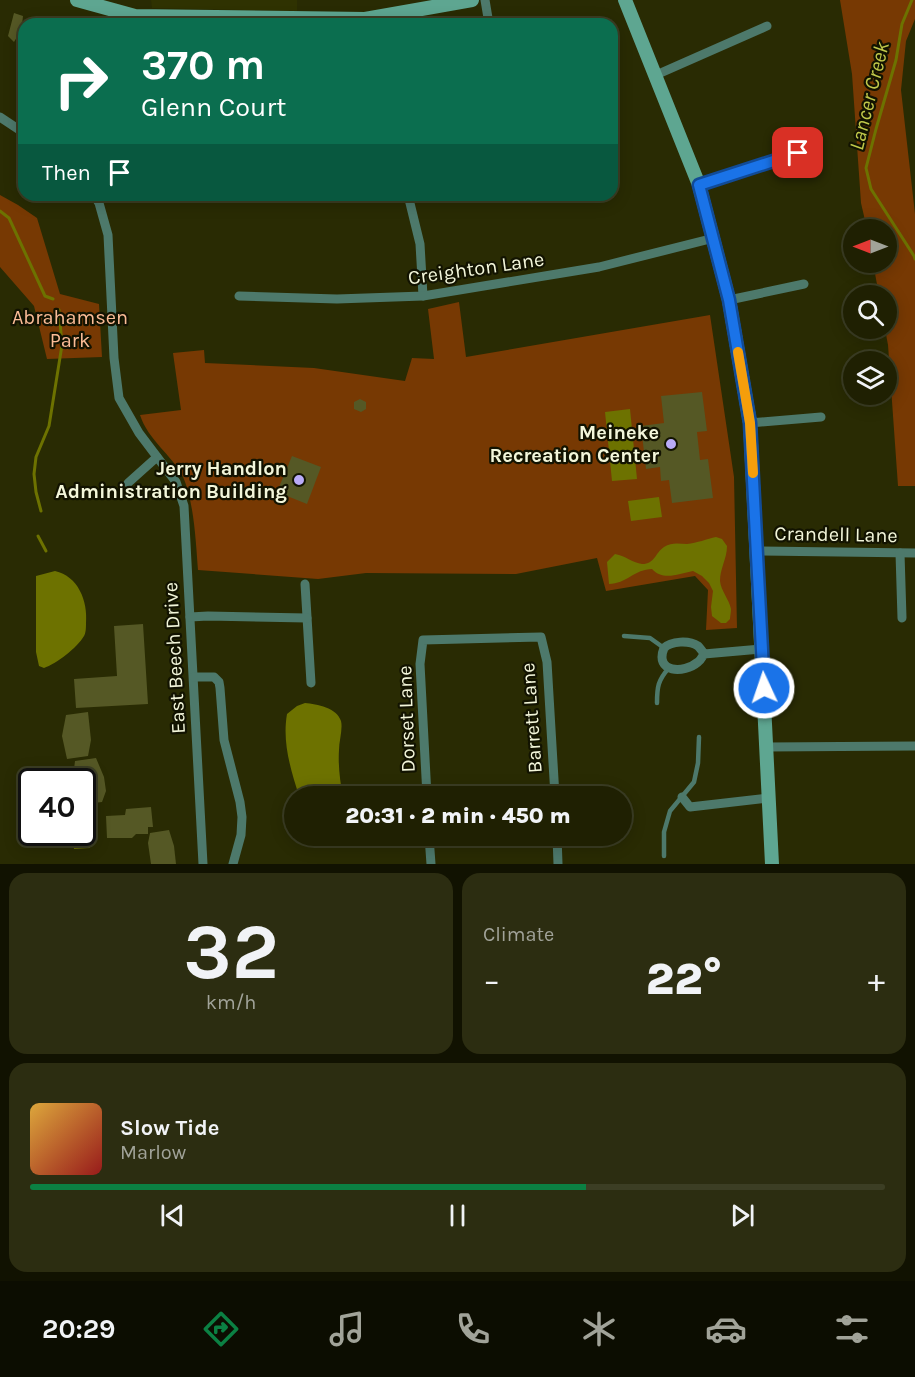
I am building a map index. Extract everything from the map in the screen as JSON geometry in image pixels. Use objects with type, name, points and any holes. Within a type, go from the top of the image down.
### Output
[{"type":"street","points":[[381,18],[472,0]]},
{"type":"street","points":[[485,0],[488,18]]},
{"type":"street","points":[[625,0],[699,185],[729,300],[750,423],[772,864]]},
{"type":"street","points":[[83,1],[135,16],[227,18]]},
{"type":"street","points":[[656,75],[767,26]]},
{"type":"street","points":[[0,117],[18,129]]},
{"type":"street","points":[[699,185],[798,153]]},
{"type":"street","name":"East Beech Drive","points":[[98,201],[108,235],[114,358],[119,398],[139,433],[176,482],[183,506],[204,864]]},
{"type":"street","points":[[409,201],[420,244],[423,296]]},
{"type":"street","name":"Creighton Lane","points":[[239,296],[337,299],[423,296],[599,267],[714,238]]},
{"type":"street","points":[[729,300],[804,284]]},
{"type":"street","points":[[750,423],[821,417]]},
{"type":"street","points":[[128,483],[157,457]]},
{"type":"street","name":"Crandell Lane","points":[[757,551],[915,553]]},
{"type":"street","points":[[900,553],[902,618]]},
{"type":"street","points":[[305,584],[311,683]]},
{"type":"street","points":[[190,617],[307,618]]},
{"type":"street","name":"Dorset Lane","points":[[426,786],[420,664],[423,640],[541,637]]},
{"type":"street","name":"Barrett Lane","points":[[541,637],[547,662],[554,786]]},
{"type":"street","points":[[704,654],[698,646],[689,643],[668,645],[664,648],[662,659],[664,664],[675,670],[688,668],[698,662],[704,654],[761,649]]},
{"type":"street","points":[[194,677],[214,678],[219,682],[224,740],[242,817],[241,835],[233,864]]},
{"type":"street","points":[[767,747],[915,746]]},
{"type":"street","points":[[682,797],[690,807],[769,798]]},
{"type":"street","points":[[430,846],[431,864]]},
{"type":"street","points":[[557,846],[558,864]]},
{"type":"lane","points":[[624,636],[650,638],[664,648]]},
{"type":"lane","points":[[657,703],[657,688],[662,676],[669,668]]},
{"type":"lane","points":[[664,856],[664,832],[670,811],[694,782],[698,763],[699,736]]},
{"type":"shaded area","points":[[151,0],[297,0],[297,11],[152,8]]},
{"type":"shaded area","points":[[630,409],[637,479],[612,481],[605,412]]},
{"type":"shaded area","points":[[659,497],[662,517],[631,521],[628,501]]},
{"type":"shaded area","points":[[716,537],[722,539],[727,546],[720,581],[731,609],[730,619],[726,623],[721,623],[712,616],[713,591],[702,576],[693,571],[666,576],[652,569],[609,584],[607,562],[615,554],[646,564],[667,545],[691,543]]},
{"type":"shaded area","points":[[55,571],[70,578],[80,591],[85,606],[86,630],[81,641],[54,663],[44,668],[39,666],[36,652],[36,576]]},
{"type":"shaded area","points":[[305,703],[321,706],[331,710],[339,717],[342,728],[339,746],[341,786],[296,786],[288,756],[286,725],[287,714]]},
{"type":"shaded area","points":[[74,846],[90,846],[90,848],[74,849]]},
{"type":"green space","points":[[840,0],[915,0],[915,19],[906,41],[901,90],[915,214],[915,486],[898,486],[892,405],[897,405],[897,351],[888,351],[887,339],[897,339],[897,285],[877,285],[875,273],[897,273],[897,219],[865,219],[861,203],[852,74]]},
{"type":"green space","name":"Abrahamsen Park","points":[[0,195],[37,218],[60,294],[99,304],[102,357],[47,359],[34,306],[0,267]]},
{"type":"green space","points":[[459,302],[466,357],[710,315],[734,477],[737,628],[706,630],[708,590],[695,576],[606,591],[597,558],[516,574],[366,573],[318,579],[198,570],[194,523],[187,487],[178,469],[149,432],[140,415],[181,410],[173,353],[204,350],[205,363],[314,368],[405,381],[412,358],[434,359],[428,309]]},
{"type":"building","points":[[14,13],[23,16],[18,18],[18,37],[14,42],[8,36]]},
{"type":"building","name":"Meineke Recreation Center","points":[[702,392],[707,431],[697,432],[700,460],[708,459],[713,498],[672,503],[669,480],[661,481],[660,467],[646,469],[641,426],[664,423],[661,396]]},
{"type":"building","points":[[360,399],[366,402],[366,409],[361,412],[354,409],[354,402]]},
{"type":"building","name":"Jerry Handlon Administration Building","points":[[292,456],[321,467],[307,504],[277,492]]},
{"type":"building","points":[[143,624],[148,704],[76,708],[74,679],[117,676],[114,626]]},
{"type":"building","points":[[88,712],[91,740],[88,756],[67,759],[62,736],[66,715]]},
{"type":"building","points":[[96,758],[104,777],[106,791],[102,802],[96,803],[96,768],[74,768],[75,761]]},
{"type":"building","points":[[151,807],[153,827],[148,827],[148,834],[136,834],[132,838],[107,838],[106,816],[125,815],[126,809]]},
{"type":"building","points":[[169,830],[176,864],[151,864],[148,843],[150,833]]},
{"type":"waterway","name":"Lancer Creek","points":[[912,0],[902,24],[896,60],[866,168],[871,189],[915,259]]},
{"type":"waterway","points":[[0,211],[9,218],[45,296],[53,299]]},
{"type":"waterway","points":[[41,511],[34,474],[36,457],[49,426],[62,345],[59,310]]},
{"type":"waterway","points":[[38,536],[46,551]]},
{"type":"slow traffic","points":[[738,352],[750,423],[753,473]]},
{"type":"place","name":"Meineke Recreation Center","points":[[671,444]]},
{"type":"place","name":"Jerry Handlon Administration Building","points":[[299,480]]},
{"type":"route","points":[[764,688],[750,423],[729,300],[699,185],[798,153]]}]
